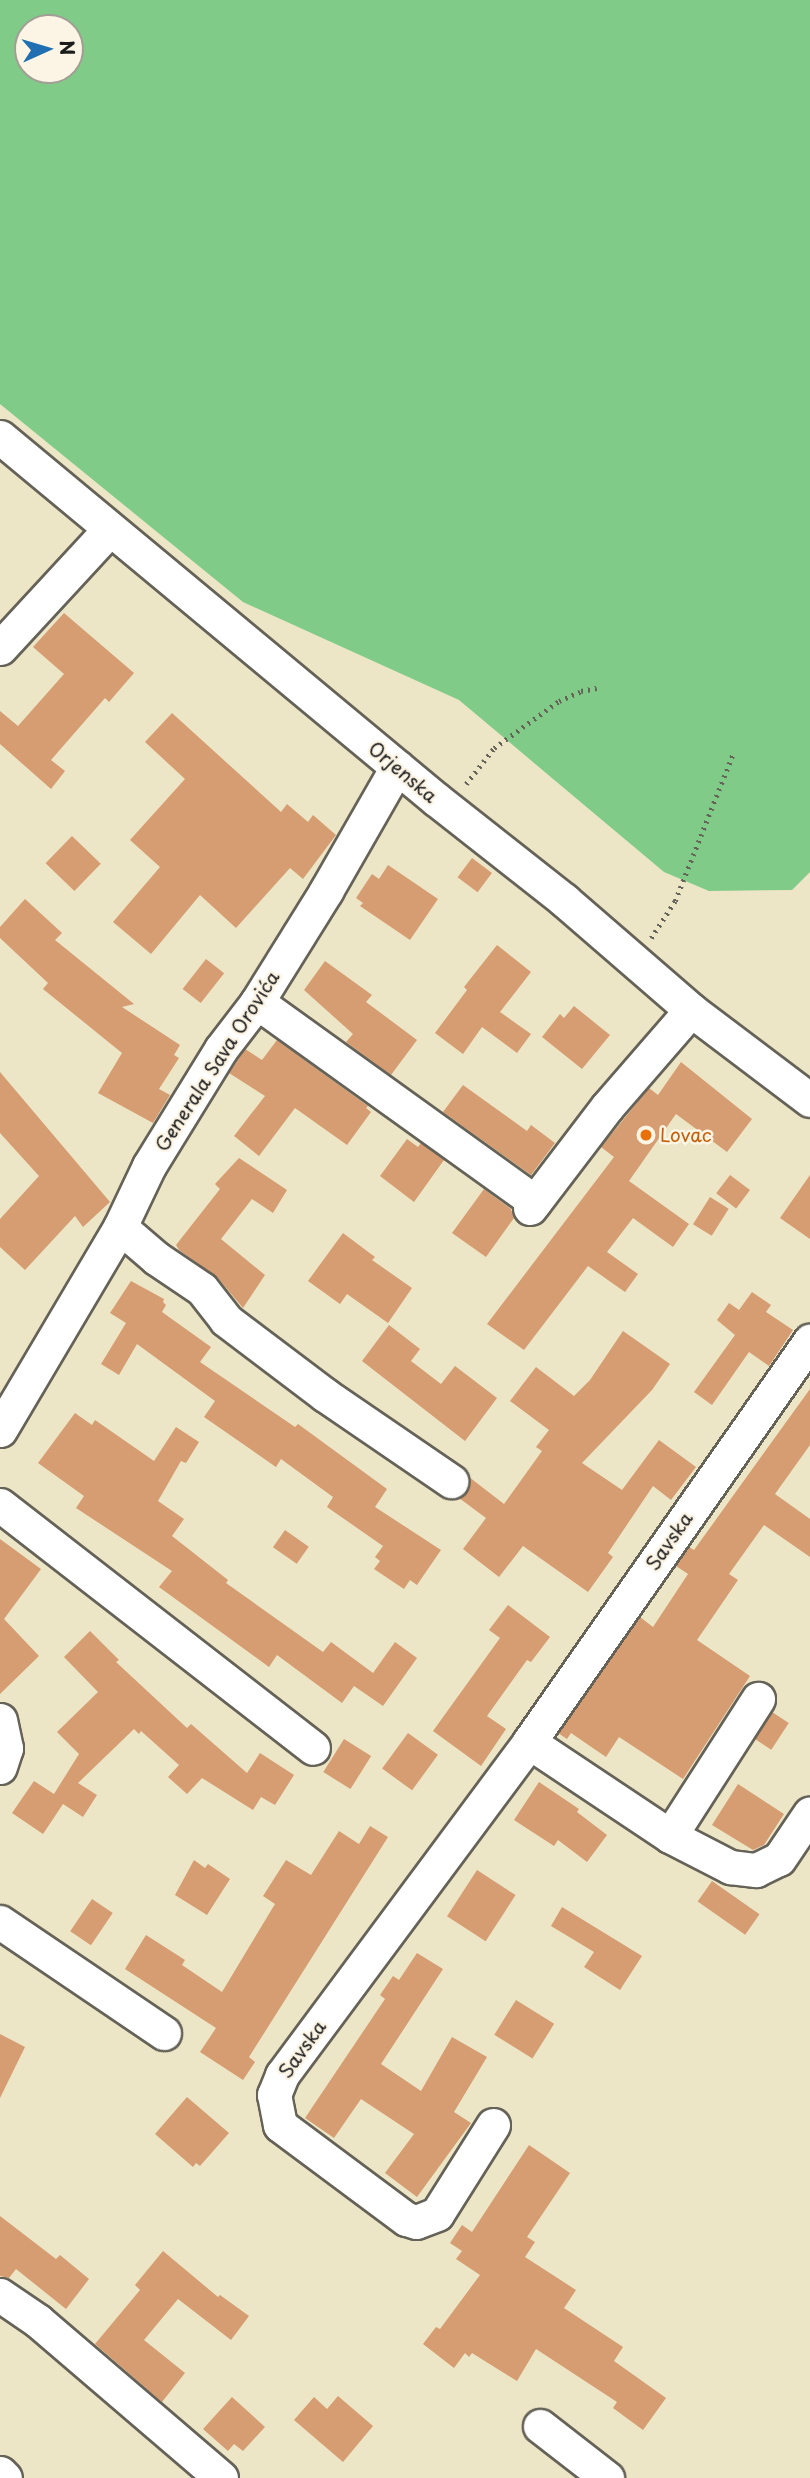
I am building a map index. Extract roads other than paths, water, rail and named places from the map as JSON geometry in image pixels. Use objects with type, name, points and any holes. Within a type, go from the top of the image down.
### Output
[{"type":"street","name":"Orjenska","points":[[0,438],[397,767],[564,900],[691,1010],[810,1100]]},
{"type":"street","points":[[0,648],[110,529]]},
{"type":"street","name":"Generala Sava Orovića","points":[[3,1419],[120,1227],[149,1166],[221,1049],[257,1002],[326,891],[397,767]]},
{"type":"street","points":[[257,1002],[533,1205],[607,1107],[691,1010]]},
{"type":"street","points":[[120,1227],[156,1258],[202,1289],[226,1320],[325,1395],[450,1481]]},
{"type":"street","name":"Savska","points":[[493,2125],[437,2214],[416,2222],[406,2219],[280,2125],[274,2095],[282,2075],[529,1742],[810,1339]]},
{"type":"street","points":[[0,1505],[313,1748]]},
{"type":"street","points":[[670,1836],[758,1699]]},
{"type":"street","points":[[0,1720],[6,1748],[0,1766]]},
{"type":"street","points":[[529,1742],[670,1836],[730,1867],[756,1870],[779,1859],[810,1813]]},
{"type":"street","points":[[0,1922],[164,2033]]},
{"type":"street","points":[[0,2295],[38,2321],[218,2472],[221,2478]]},
{"type":"street","points":[[540,2426],[607,2478]]},
{"type":"street","points":[[0,2473],[5,2478]]},
{"type":"place","name":"Lovac","points":[[646,1135]]}]
